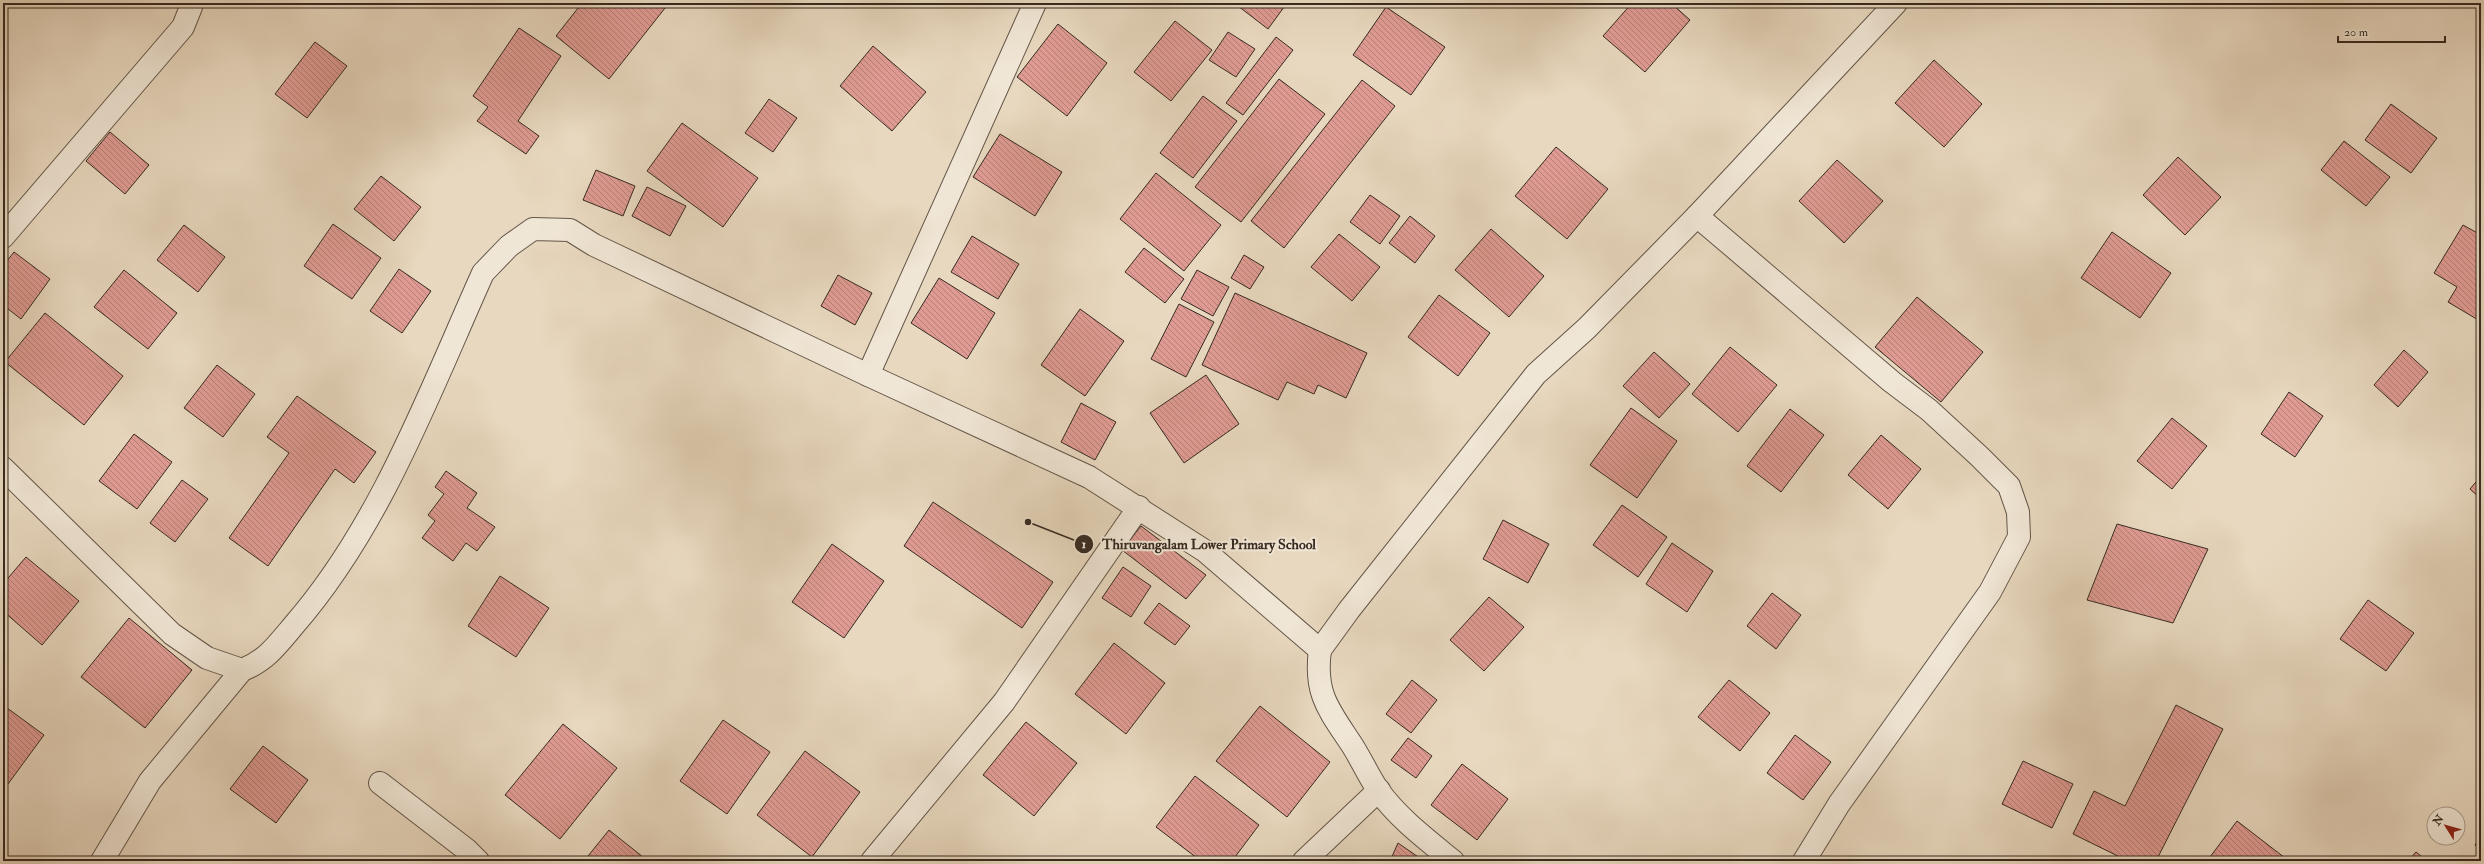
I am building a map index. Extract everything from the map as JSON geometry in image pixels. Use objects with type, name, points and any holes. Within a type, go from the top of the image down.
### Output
[{"type":"street","points":[[3,237],[183,27],[191,7],[190,3]]},
{"type":"street","points":[[868,376],[1035,3]]},
{"type":"street","points":[[1453,861],[1408,824],[1379,790],[1333,718],[1319,686],[1318,671],[1320,650],[1349,610],[1536,374],[1587,328],[1697,216],[1896,3]]},
{"type":"street","points":[[1697,216],[1892,382],[1929,410],[1980,457],[2009,486],[2018,512],[2019,537],[1990,592],[1840,804],[1804,861]]},
{"type":"street","points":[[102,861],[150,781],[242,670],[259,664],[312,604],[382,496],[483,273],[509,246],[533,229],[570,230],[594,245],[868,376],[1089,477],[1139,507],[1205,551],[1320,650]]},
{"type":"street","points":[[3,468],[172,634],[207,658],[242,670]]},
{"type":"street","points":[[872,861],[1004,702],[1139,507]]},
{"type":"street","points":[[380,783],[467,850],[478,861]]},
{"type":"street","points":[[1304,861],[1379,790]]},
{"type":"building","points":[[582,3],[669,3],[609,79],[556,36]]},
{"type":"building","points":[[1240,3],[1287,3],[1268,29],[1238,6]]},
{"type":"building","points":[[1632,3],[1671,3],[1690,20],[1645,72],[1603,36]]},
{"type":"building","points":[[1386,7],[1445,47],[1411,95],[1353,55]]},
{"type":"building","points":[[1175,21],[1212,50],[1171,101],[1134,72]]},
{"type":"building","points":[[1058,24],[1107,63],[1067,116],[1017,77]]},
{"type":"building","points":[[519,28],[561,56],[518,121],[539,136],[526,154],[477,121],[488,107],[473,96]]},
{"type":"building","points":[[1228,32],[1255,49],[1236,77],[1209,60]]},
{"type":"building","points":[[1276,37],[1293,50],[1243,115],[1226,103]]},
{"type":"building","points":[[315,42],[347,66],[307,118],[275,94]]},
{"type":"building","points":[[873,46],[926,92],[892,131],[840,86]]},
{"type":"building","points":[[1934,60],[1982,104],[1944,147],[1895,103]]},
{"type":"building","points":[[1279,79],[1325,114],[1241,222],[1195,187]]},
{"type":"building","points":[[1362,80],[1395,106],[1284,248],[1251,221]]},
{"type":"building","points":[[1203,96],[1237,121],[1193,178],[1160,153]]},
{"type":"building","points":[[769,99],[797,118],[773,152],[745,133]]},
{"type":"building","points":[[2391,104],[2437,138],[2411,173],[2365,140]]},
{"type":"building","points":[[682,123],[758,178],[723,227],[647,171]]},
{"type":"building","points":[[110,132],[149,165],[125,194],[86,161]]},
{"type":"building","points":[[1000,134],[1062,172],[1035,216],[973,177]]},
{"type":"building","points":[[2344,141],[2390,177],[2366,206],[2321,170]]},
{"type":"building","points":[[1556,147],[1608,189],[1567,239],[1515,196]]},
{"type":"building","points":[[2178,157],[2221,197],[2185,235],[2143,195]]},
{"type":"building","points":[[1837,160],[1883,201],[1844,243],[1799,201]]},
{"type":"building","points":[[596,170],[635,186],[623,216],[583,200]]},
{"type":"building","points":[[1156,173],[1221,225],[1184,271],[1120,219]]},
{"type":"building","points":[[381,176],[421,207],[394,241],[354,209]]},
{"type":"building","points":[[647,187],[686,206],[670,236],[632,216]]},
{"type":"building","points":[[1370,195],[1400,216],[1380,244],[1350,222]]},
{"type":"building","points":[[1410,216],[1435,236],[1415,263],[1389,243]]},
{"type":"building","points":[[333,224],[381,258],[352,299],[304,266]]},
{"type":"building","points":[[184,225],[225,257],[198,292],[157,260]]},
{"type":"building","points":[[2463,225],[2481,235],[2481,290],[2476,299],[2481,302],[2480,321],[2448,302],[2457,287],[2434,273]]},
{"type":"building","points":[[1491,229],[1544,276],[1509,317],[1455,270]]},
{"type":"building","points":[[2112,232],[2171,273],[2140,318],[2081,278]]},
{"type":"building","points":[[1339,234],[1380,267],[1352,301],[1311,267]]},
{"type":"building","points":[[972,236],[1019,264],[998,299],[951,272]]},
{"type":"building","points":[[1144,248],[1184,279],[1165,303],[1125,272]]},
{"type":"building","points":[[14,252],[50,279],[21,319],[3,305],[3,266]]},
{"type":"building","points":[[1244,255],[1264,267],[1250,289],[1231,278]]},
{"type":"building","points":[[399,269],[431,291],[402,333],[370,311]]},
{"type":"building","points":[[124,270],[177,313],[148,349],[94,307]]},
{"type":"building","points":[[1197,270],[1229,287],[1213,316],[1181,299]]},
{"type":"building","points":[[838,275],[872,293],[855,325],[821,306]]},
{"type":"building","points":[[939,278],[995,313],[967,359],[911,323]]},
{"type":"building","points":[[1235,293],[1367,353],[1346,398],[1318,385],[1314,394],[1287,382],[1278,400],[1202,365]]},
{"type":"building","points":[[1439,295],[1490,333],[1458,376],[1408,337]]},
{"type":"building","points":[[1917,297],[1983,352],[1941,402],[1875,347]]},
{"type":"building","points":[[1179,304],[1214,322],[1186,377],[1151,359]]},
{"type":"building","points":[[1080,309],[1124,341],[1085,396],[1041,365]]},
{"type":"building","points":[[45,313],[123,376],[84,425],[5,362]]},
{"type":"building","points":[[1730,347],[1777,385],[1738,432],[1692,394]]},
{"type":"building","points":[[2404,350],[2428,372],[2398,407],[2374,385]]},
{"type":"building","points":[[1654,352],[1690,384],[1659,418],[1623,386]]},
{"type":"building","points":[[217,365],[255,394],[223,437],[184,408]]},
{"type":"building","points":[[1206,375],[1239,424],[1184,463],[1150,413]]},
{"type":"building","points":[[2289,392],[2323,416],[2295,457],[2261,434]]},
{"type":"building","points":[[297,396],[376,452],[354,483],[335,469],[268,566],[229,538],[289,453],[267,437]]},
{"type":"building","points":[[1081,403],[1116,422],[1095,460],[1061,442]]},
{"type":"building","points":[[1631,408],[1677,441],[1637,498],[1590,465]]},
{"type":"building","points":[[1790,409],[1824,435],[1781,492],[1747,466]]},
{"type":"building","points":[[2172,418],[2207,446],[2172,489],[2137,461]]},
{"type":"building","points":[[134,434],[172,462],[137,509],[99,481]]},
{"type":"building","points":[[1881,435],[1921,469],[1888,509],[1848,475]]},
{"type":"building","points":[[446,471],[477,493],[467,508],[495,527],[477,551],[466,543],[453,561],[422,538],[435,521],[428,515],[444,494],[435,487]]},
{"type":"building","points":[[2481,476],[2481,499],[2470,489]]},
{"type":"building","points":[[182,480],[208,499],[175,542],[150,523]]},
{"type":"building","points":[[933,502],[1053,582],[1022,628],[904,546]]},
{"type":"building","points":[[1622,505],[1667,537],[1638,577],[1593,545]]},
{"type":"building","points":[[1503,520],[1549,544],[1528,583],[1483,559]]},
{"type":"building","points":[[2117,524],[2208,549],[2173,623],[2087,600]]},
{"type":"building","points":[[1141,526],[1206,575],[1186,599],[1122,550]]},
{"type":"building","points":[[1672,543],[1713,571],[1687,612],[1646,584]]},
{"type":"building","points":[[832,544],[884,581],[844,638],[792,602]]},
{"type":"building","points":[[26,557],[79,601],[42,645],[3,611],[3,584]]},
{"type":"building","points":[[1123,567],[1151,586],[1131,617],[1102,598]]},
{"type":"building","points":[[500,576],[549,608],[516,657],[468,626]]},
{"type":"building","points":[[1772,593],[1801,615],[1776,649],[1747,626]]},
{"type":"building","points":[[1489,597],[1524,627],[1484,671],[1450,640]]},
{"type":"building","points":[[2368,600],[2414,633],[2386,671],[2340,639]]},
{"type":"building","points":[[1159,603],[1190,626],[1175,645],[1144,623]]},
{"type":"building","points":[[129,618],[192,670],[145,728],[81,677]]},
{"type":"building","points":[[1114,643],[1165,683],[1126,734],[1075,694]]},
{"type":"building","points":[[1412,680],[1437,700],[1411,733],[1386,714]]},
{"type":"building","points":[[1729,680],[1770,713],[1740,751],[1698,717]]},
{"type":"building","points":[[3,705],[44,735],[8,784],[3,780]]},
{"type":"building","points":[[2176,705],[2223,729],[2156,861],[2128,861],[2073,834],[2094,791],[2125,806]]},
{"type":"building","points":[[1260,706],[1330,762],[1287,817],[1216,761]]},
{"type":"building","points":[[723,720],[770,752],[727,814],[680,781]]},
{"type":"building","points":[[1026,722],[1077,763],[1034,816],[983,775]]},
{"type":"building","points":[[563,724],[617,768],[560,839],[505,795]]},
{"type":"building","points":[[1795,735],[1831,762],[1803,800],[1767,773]]},
{"type":"building","points":[[1408,738],[1432,756],[1416,778],[1391,760]]},
{"type":"building","points":[[263,746],[308,780],[276,823],[230,789]]},
{"type":"building","points":[[805,751],[860,792],[812,857],[757,815]]},
{"type":"building","points":[[2023,761],[2073,784],[2052,828],[2002,804]]},
{"type":"building","points":[[1462,764],[1508,799],[1477,840],[1431,805]]},
{"type":"building","points":[[1195,776],[1259,825],[1232,861],[1201,861],[1156,827]]},
{"type":"building","points":[[2237,821],[2289,861],[2207,861]]},
{"type":"building","points":[[609,830],[648,861],[584,861]]},
{"type":"building","points":[[2481,837],[2481,850],[2475,845]]},
{"type":"building","points":[[1398,843],[1424,861],[1390,861]]},
{"type":"building","points":[[2416,852],[2427,861],[2408,861]]},
{"type":"building","points":[[1168,856],[1175,861],[1164,861]]},
{"type":"place","name":"Thiruvangalam Lower Primary School","points":[[1028,522]]}]
